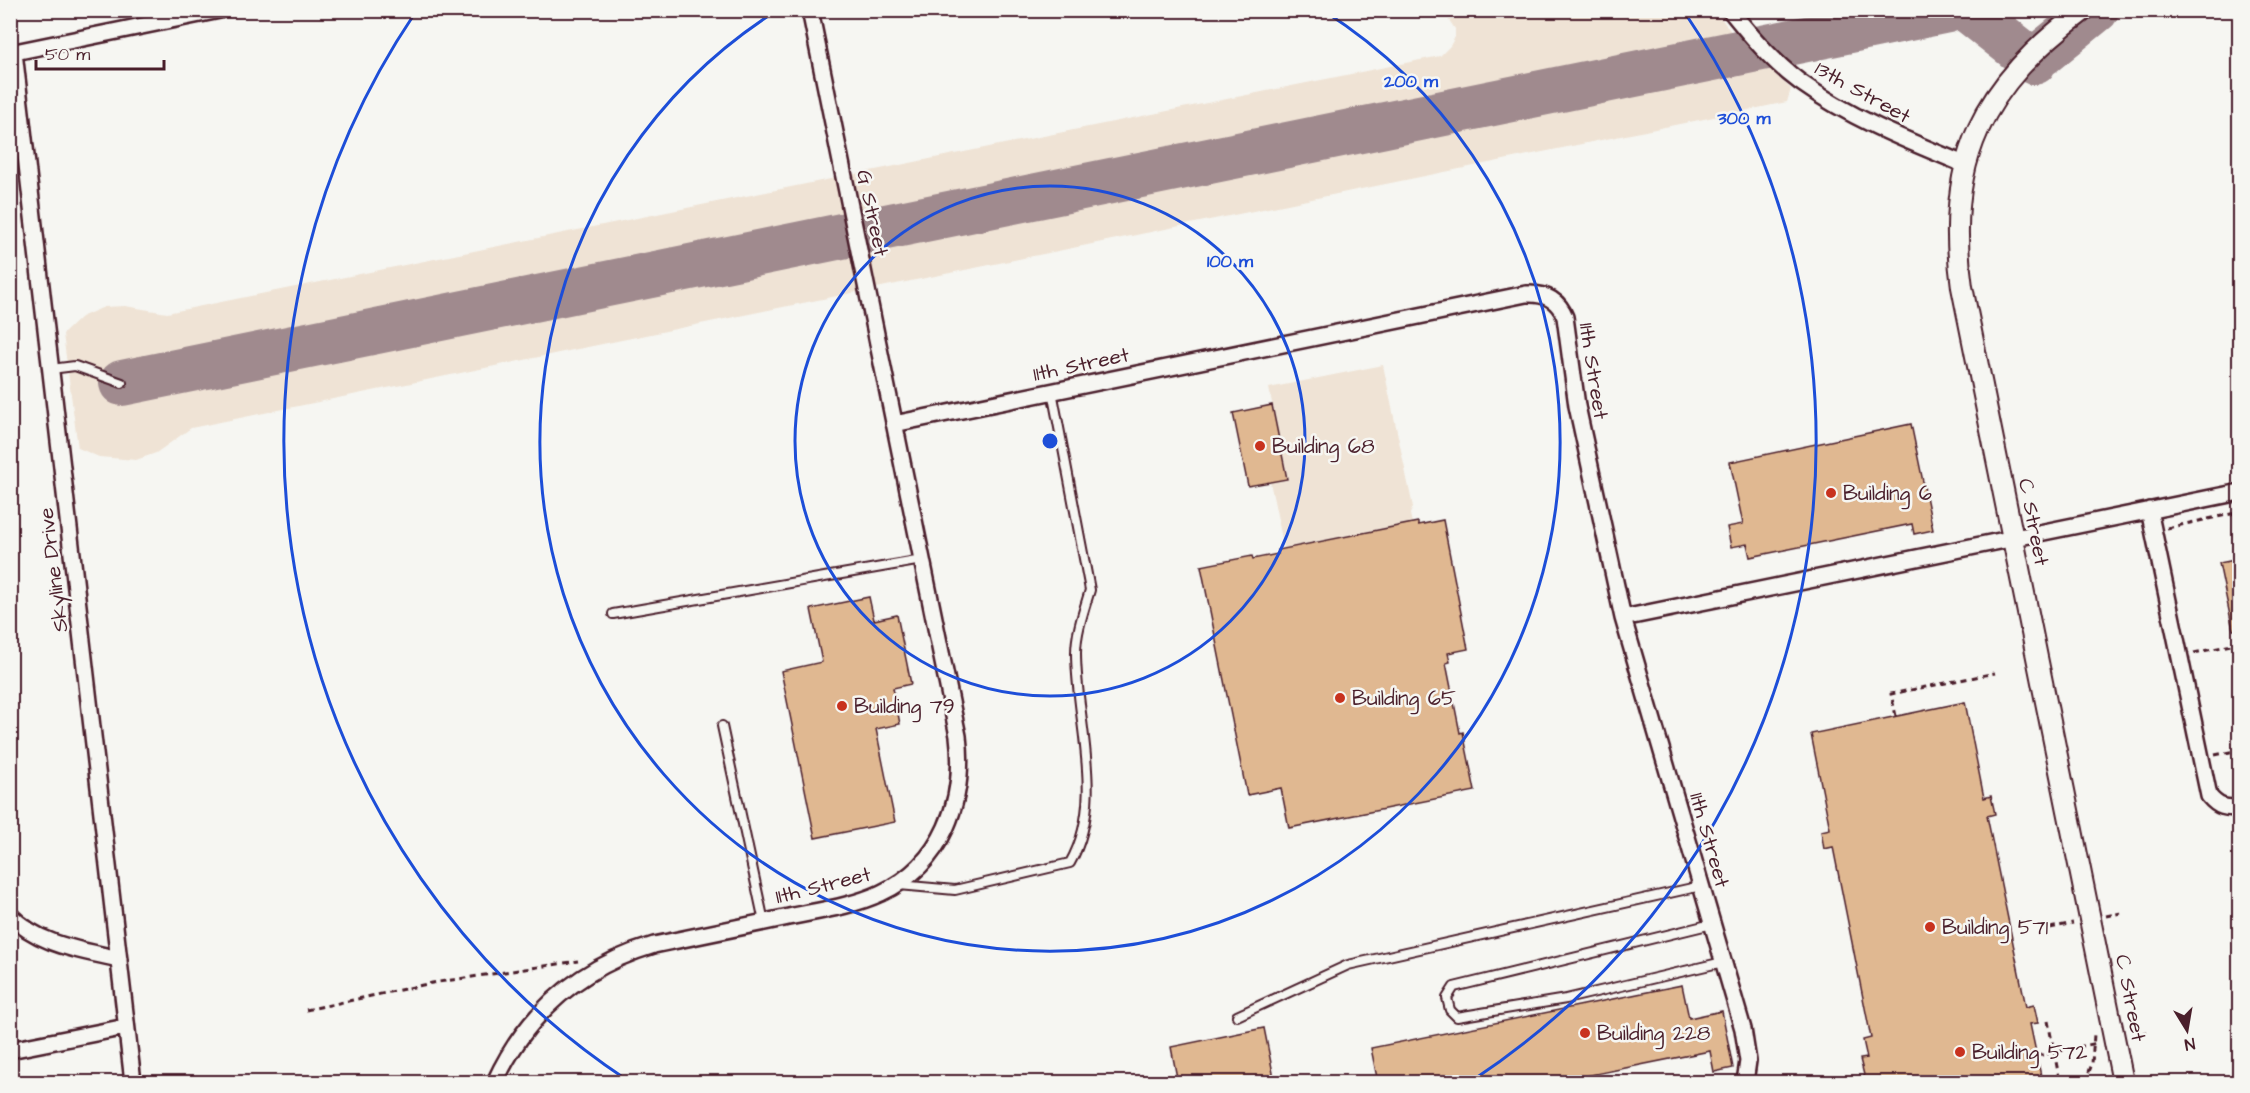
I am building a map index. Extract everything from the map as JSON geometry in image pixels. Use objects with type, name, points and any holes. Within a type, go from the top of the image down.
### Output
[{"type":"street","points":[[12,53],[220,10]]},
{"type":"street","name":"G Street","points":[[810,10],[894,424]]},
{"type":"street","name":"13th Street","points":[[1730,10],[1763,49],[1800,82],[1849,113],[1964,164]]},
{"type":"street","name":"C Street","points":[[2084,10],[2029,57],[2000,92],[1983,118],[1964,164],[1958,205],[1958,261],[2123,1083]]},
{"type":"street","name":"Skyline Drive","points":[[12,53],[51,369],[133,1083]]},
{"type":"street","name":"11th Street","points":[[495,1083],[515,1043],[542,1011],[578,980],[600,965],[627,953],[654,945],[865,900],[897,885],[916,869],[932,851],[946,829],[954,809],[960,771],[958,736],[894,424],[1526,294],[1545,295],[1558,304],[1565,317],[1577,406],[1623,618],[1747,1047],[1748,1072],[1745,1083]]},
{"type":"street","points":[[1623,618],[2240,492]]},
{"type":"street","points":[[2149,510],[2209,796],[2216,804],[2228,809],[2240,807]]},
{"type":"street","points":[[10,915],[29,932],[43,938],[119,958]]},
{"type":"street","points":[[10,1050],[126,1027]]},
{"type":"lane","points":[[51,369],[75,366],[122,383]]},
{"type":"lane","points":[[897,885],[955,890],[1070,863],[1078,849],[1088,800],[1076,652],[1082,616],[1090,590],[1052,391]]},
{"type":"lane","points":[[613,614],[922,560]]},
{"type":"lane","points":[[722,726],[764,922]]},
{"type":"lane","points":[[1237,1016],[1348,965],[1701,886]]},
{"type":"lane","points":[[1712,924],[1454,987],[1447,998],[1450,1010],[1457,1017],[1566,999],[1724,962]]},
{"type":"path","points":[[2165,529],[2240,512]]},
{"type":"path","points":[[2192,654],[2236,644]]},
{"type":"path","points":[[1896,717],[1891,694],[1995,673]]},
{"type":"path","points":[[306,1010],[432,983],[581,960]]},
{"type":"path","points":[[2049,1021],[2060,1083]]},
{"type":"path","points":[[2085,1083],[2092,1064],[2094,1030]]},
{"type":"path","points":[[2037,1056],[2147,1032]]},
{"type":"path","points":[[615,1083],[619,1077]]},
{"type":"shaded area","points":[[1443,11],[1716,11],[1734,36],[1791,89],[1787,102],[191,428],[156,453],[136,460],[99,457],[78,448],[63,334],[81,317],[104,307],[125,306],[167,313],[1440,56],[1455,37],[1455,29]]},
{"type":"shaded area","points":[[1383,365],[1413,507],[1410,514],[1412,523],[1284,548],[1270,482],[1287,478],[1269,388]]},
{"type":"building","name":"Building 68","points":[[1272,405],[1287,479],[1248,486],[1233,413]]},
{"type":"building","name":"Building 6","points":[[1911,424],[1933,530],[1914,534],[1912,524],[1750,557],[1747,544],[1731,547],[1727,527],[1743,524],[1730,462]]},
{"type":"building","name":"Building 65","points":[[1443,520],[1468,649],[1448,653],[1450,662],[1446,663],[1460,733],[1463,732],[1475,791],[1289,828],[1281,788],[1247,795],[1201,566],[1252,556],[1253,559],[1278,554],[1278,550],[1418,522],[1418,525]]},
{"type":"building","points":[[2240,559],[2240,630],[2233,630],[2219,563]]},
{"type":"building","name":"Building 79","points":[[869,597],[874,620],[897,615],[911,684],[893,688],[900,724],[876,729],[895,822],[815,838],[781,671],[822,662],[811,609]]},
{"type":"building","name":"Building 571","points":[[1965,702],[1984,798],[1991,796],[1995,814],[1987,816],[2026,1007],[2034,1005],[2038,1023],[2030,1024],[2041,1076],[2009,1083],[1866,1083],[1860,1059],[1867,1058],[1863,1040],[1871,1038],[1833,847],[1824,849],[1821,831],[1830,829],[1811,734]]},
{"type":"building","name":"Building 228","points":[[1682,985],[1689,1018],[1722,1011],[1733,1068],[1714,1072],[1710,1051],[1551,1083],[1378,1083],[1371,1048]]},
{"type":"building","points":[[1264,1028],[1275,1083],[1178,1083],[1171,1047]]},
{"type":"taxiway","points":[[122,383],[1948,10]]},
{"type":"taxiway","points":[[1968,10],[2034,62]]},
{"type":"taxiway","points":[[2043,53],[2096,10]]},
{"type":"place","name":"Building 68","points":[[1260,446]]},
{"type":"place","name":"Building 6","points":[[1831,493]]},
{"type":"place","name":"Building 65","points":[[1340,698]]},
{"type":"place","name":"Building 79","points":[[842,706]]},
{"type":"place","name":"Building 571","points":[[1930,927]]},
{"type":"place","name":"Building 228","points":[[1585,1033]]},
{"type":"place","name":"Building 572","points":[[1960,1052]]}]
